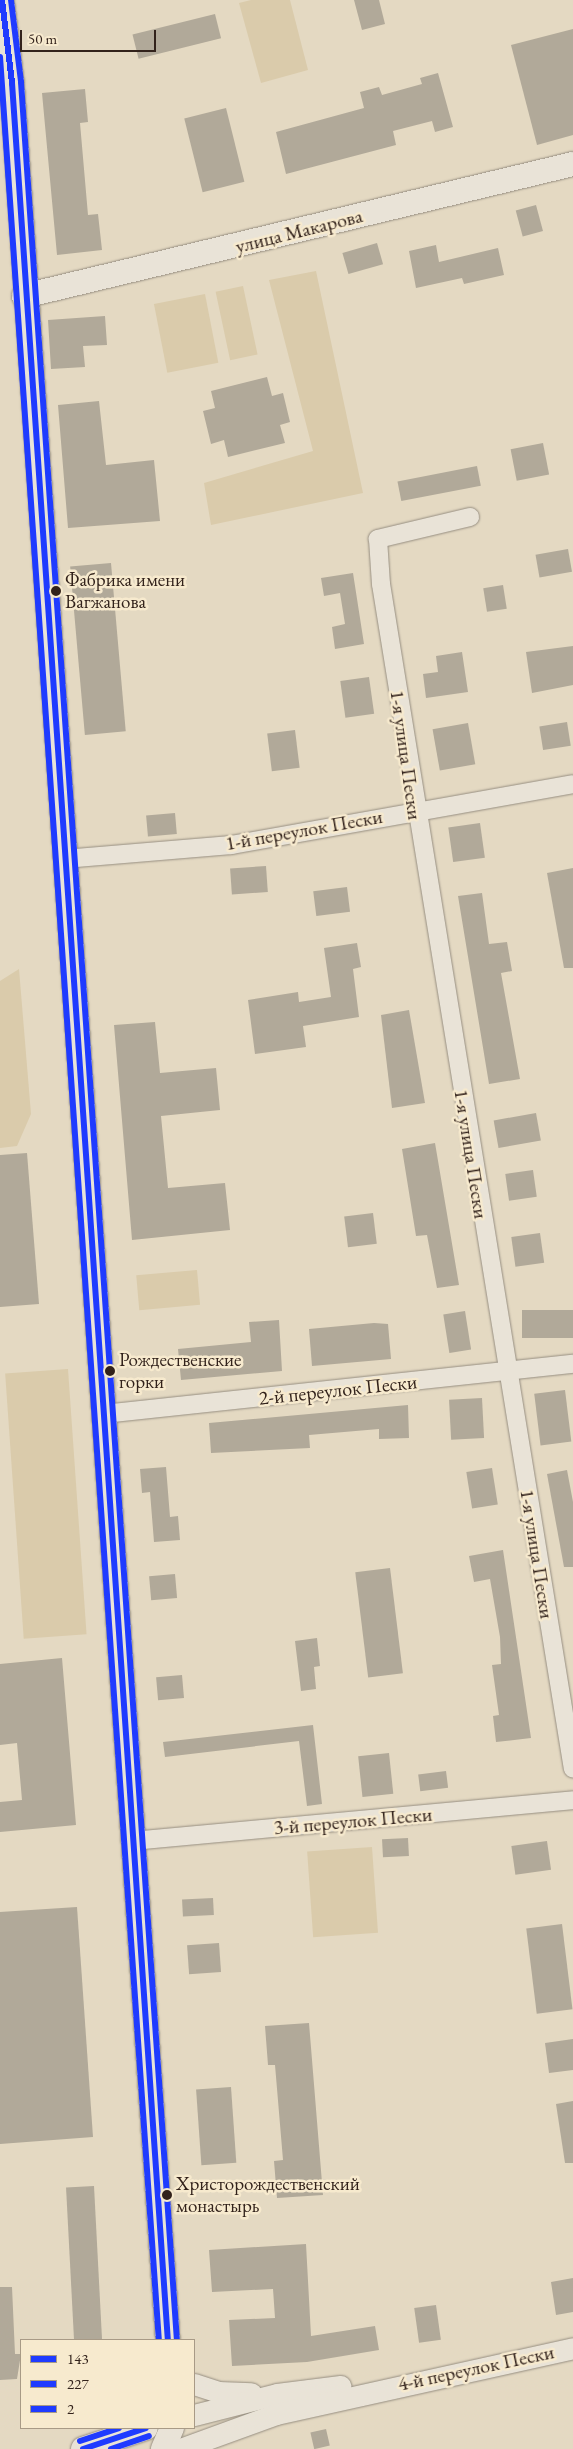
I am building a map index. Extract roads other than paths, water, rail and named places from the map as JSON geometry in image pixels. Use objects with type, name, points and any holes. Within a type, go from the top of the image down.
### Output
[{"type":"main road","points":[[2,0],[12,83],[24,296],[168,2339]]},
{"type":"main road","name":"улица Макарова","points":[[24,296],[573,164]]},
{"type":"main road","points":[[83,2449],[143,2429]]},
{"type":"main road","points":[[163,2449],[172,2429]]},
{"type":"street","name":"1-я улица Пески","points":[[470,517],[378,539],[414,810],[573,1769]]},
{"type":"street","name":"1-й переулок Пески","points":[[64,859],[231,845],[414,810],[573,784]]},
{"type":"street","name":"2-й переулок Пески","points":[[103,1414],[573,1364]]},
{"type":"street","name":"3-й переулок Пески","points":[[133,1841],[573,1800]]},
{"type":"street","name":"4-й переулок Пески","points":[[180,2449],[276,2414],[380,2388],[573,2348]]},
{"type":"street","name":"4-й переулок Пески","points":[[195,2415],[277,2394],[364,2383],[380,2388]]},
{"type":"street","name":"4-й переулок Пески","points":[[195,2384],[224,2392],[277,2394]]},
{"type":"place","name":"Фабрика имени Вагжанова","points":[[56,591]]},
{"type":"place","name":"Рождественские горки","points":[[110,1371]]},
{"type":"place","name":"Христорождественский монастырь","points":[[167,2195]]}]
